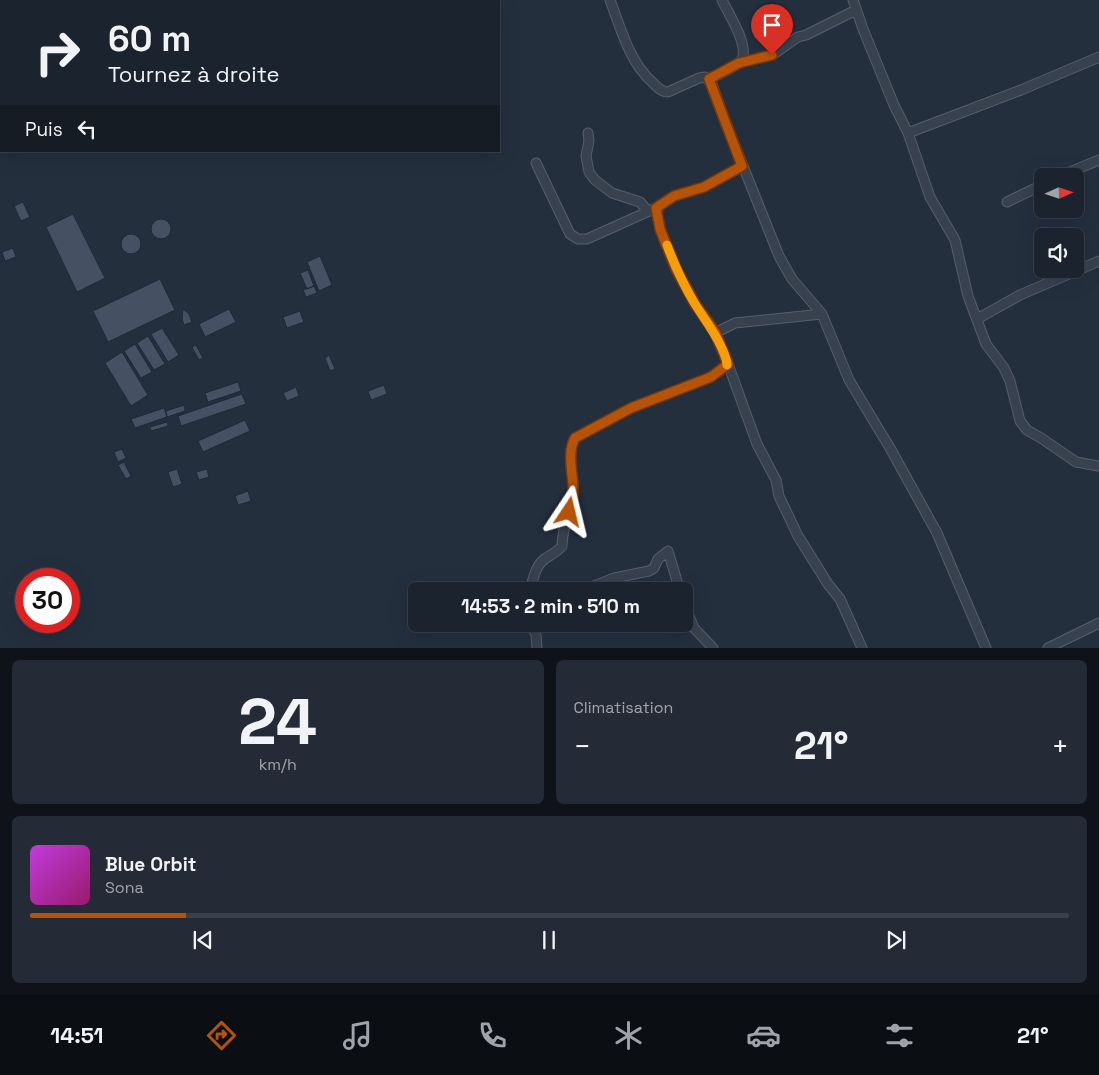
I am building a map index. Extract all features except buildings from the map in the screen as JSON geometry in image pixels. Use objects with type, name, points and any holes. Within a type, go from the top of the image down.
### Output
[{"type":"street","points":[[610,0],[634,61],[644,75],[664,92],[699,78],[705,77],[709,79],[739,63],[772,55],[798,37],[806,35],[856,10]]},
{"type":"street","points":[[722,0],[742,41],[743,58],[739,63]]},
{"type":"street","points":[[853,0],[894,105],[908,132],[930,197],[955,240],[968,296],[986,344],[1004,368],[1010,381],[1018,414],[1027,430],[1076,462],[1099,466]]},
{"type":"street","points":[[908,132],[1020,90],[1099,57]]},
{"type":"street","points":[[709,79],[779,256],[792,280],[822,314],[849,380],[890,448],[937,533],[986,648]]},
{"type":"street","points":[[588,133],[589,141],[586,156],[589,172],[592,176],[612,193],[640,202],[652,209],[676,269],[695,304],[715,332],[757,444],[776,480],[780,496],[798,536],[828,584],[840,599],[862,648]]},
{"type":"street","points":[[1080,168],[1099,160]]},
{"type":"street","points":[[536,163],[570,234],[578,239],[587,239],[652,209],[674,196],[704,187],[742,166]]},
{"type":"street","points":[[1007,202],[1034,189]]},
{"type":"street","points":[[977,319],[1020,294],[1099,261]]},
{"type":"street","points":[[715,332],[735,323],[822,314]]},
{"type":"street","points":[[533,582],[538,566],[545,558],[553,555],[562,546],[562,533],[573,493],[571,453],[575,438],[631,408],[711,377],[728,364]]},
{"type":"street","points":[[604,582],[649,571],[654,568],[658,559],[668,551],[677,582]]},
{"type":"street","points":[[1048,648],[1099,623]]},
{"type":"street","points":[[693,626],[712,648]]},
{"type":"street","points":[[535,632],[537,648]]},
{"type":"slow traffic","points":[[667,245],[676,269],[695,304],[715,332],[727,365]]},
{"type":"route","points":[[569,512],[573,493],[571,453],[575,438],[631,408],[672,394],[711,377],[728,364],[715,332],[695,304],[676,269],[660,229],[656,208],[674,196],[704,187],[742,166],[709,79],[739,63],[772,55]]}]
